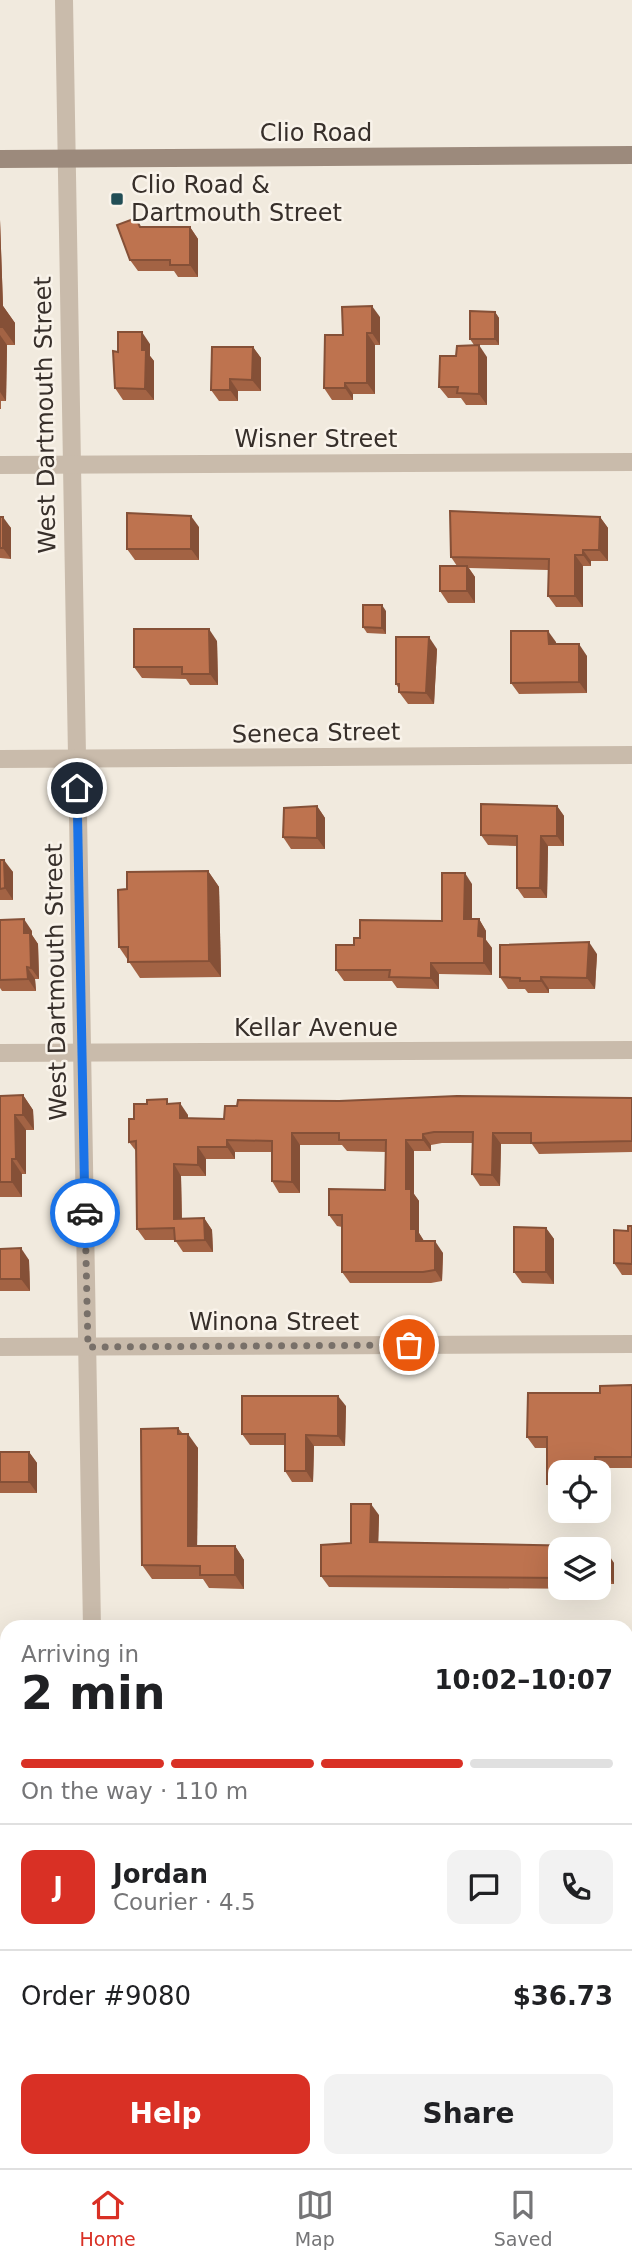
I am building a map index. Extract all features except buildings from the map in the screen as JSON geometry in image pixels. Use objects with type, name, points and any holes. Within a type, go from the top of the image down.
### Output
[{"type":"main road","name":"Clio Road","points":[[0,159],[632,155]]},
{"type":"street","name":"West Dartmouth Street","points":[[64,0],[92,1620]]},
{"type":"street","name":"Wisner Street","points":[[0,465],[632,462]]},
{"type":"street","name":"Seneca Street","points":[[0,760],[632,755]]},
{"type":"street","name":"Kellar Avenue","points":[[0,1053],[632,1050]]},
{"type":"street","name":"Winona Street","points":[[0,1347],[632,1344]]},
{"type":"way so far","points":[[85,1213],[88,1347],[409,1345]]},
{"type":"place","name":"Clio Road & Dartmouth Street","points":[[117,199]]},
{"type":"route","points":[[77,788],[85,1213]]}]
